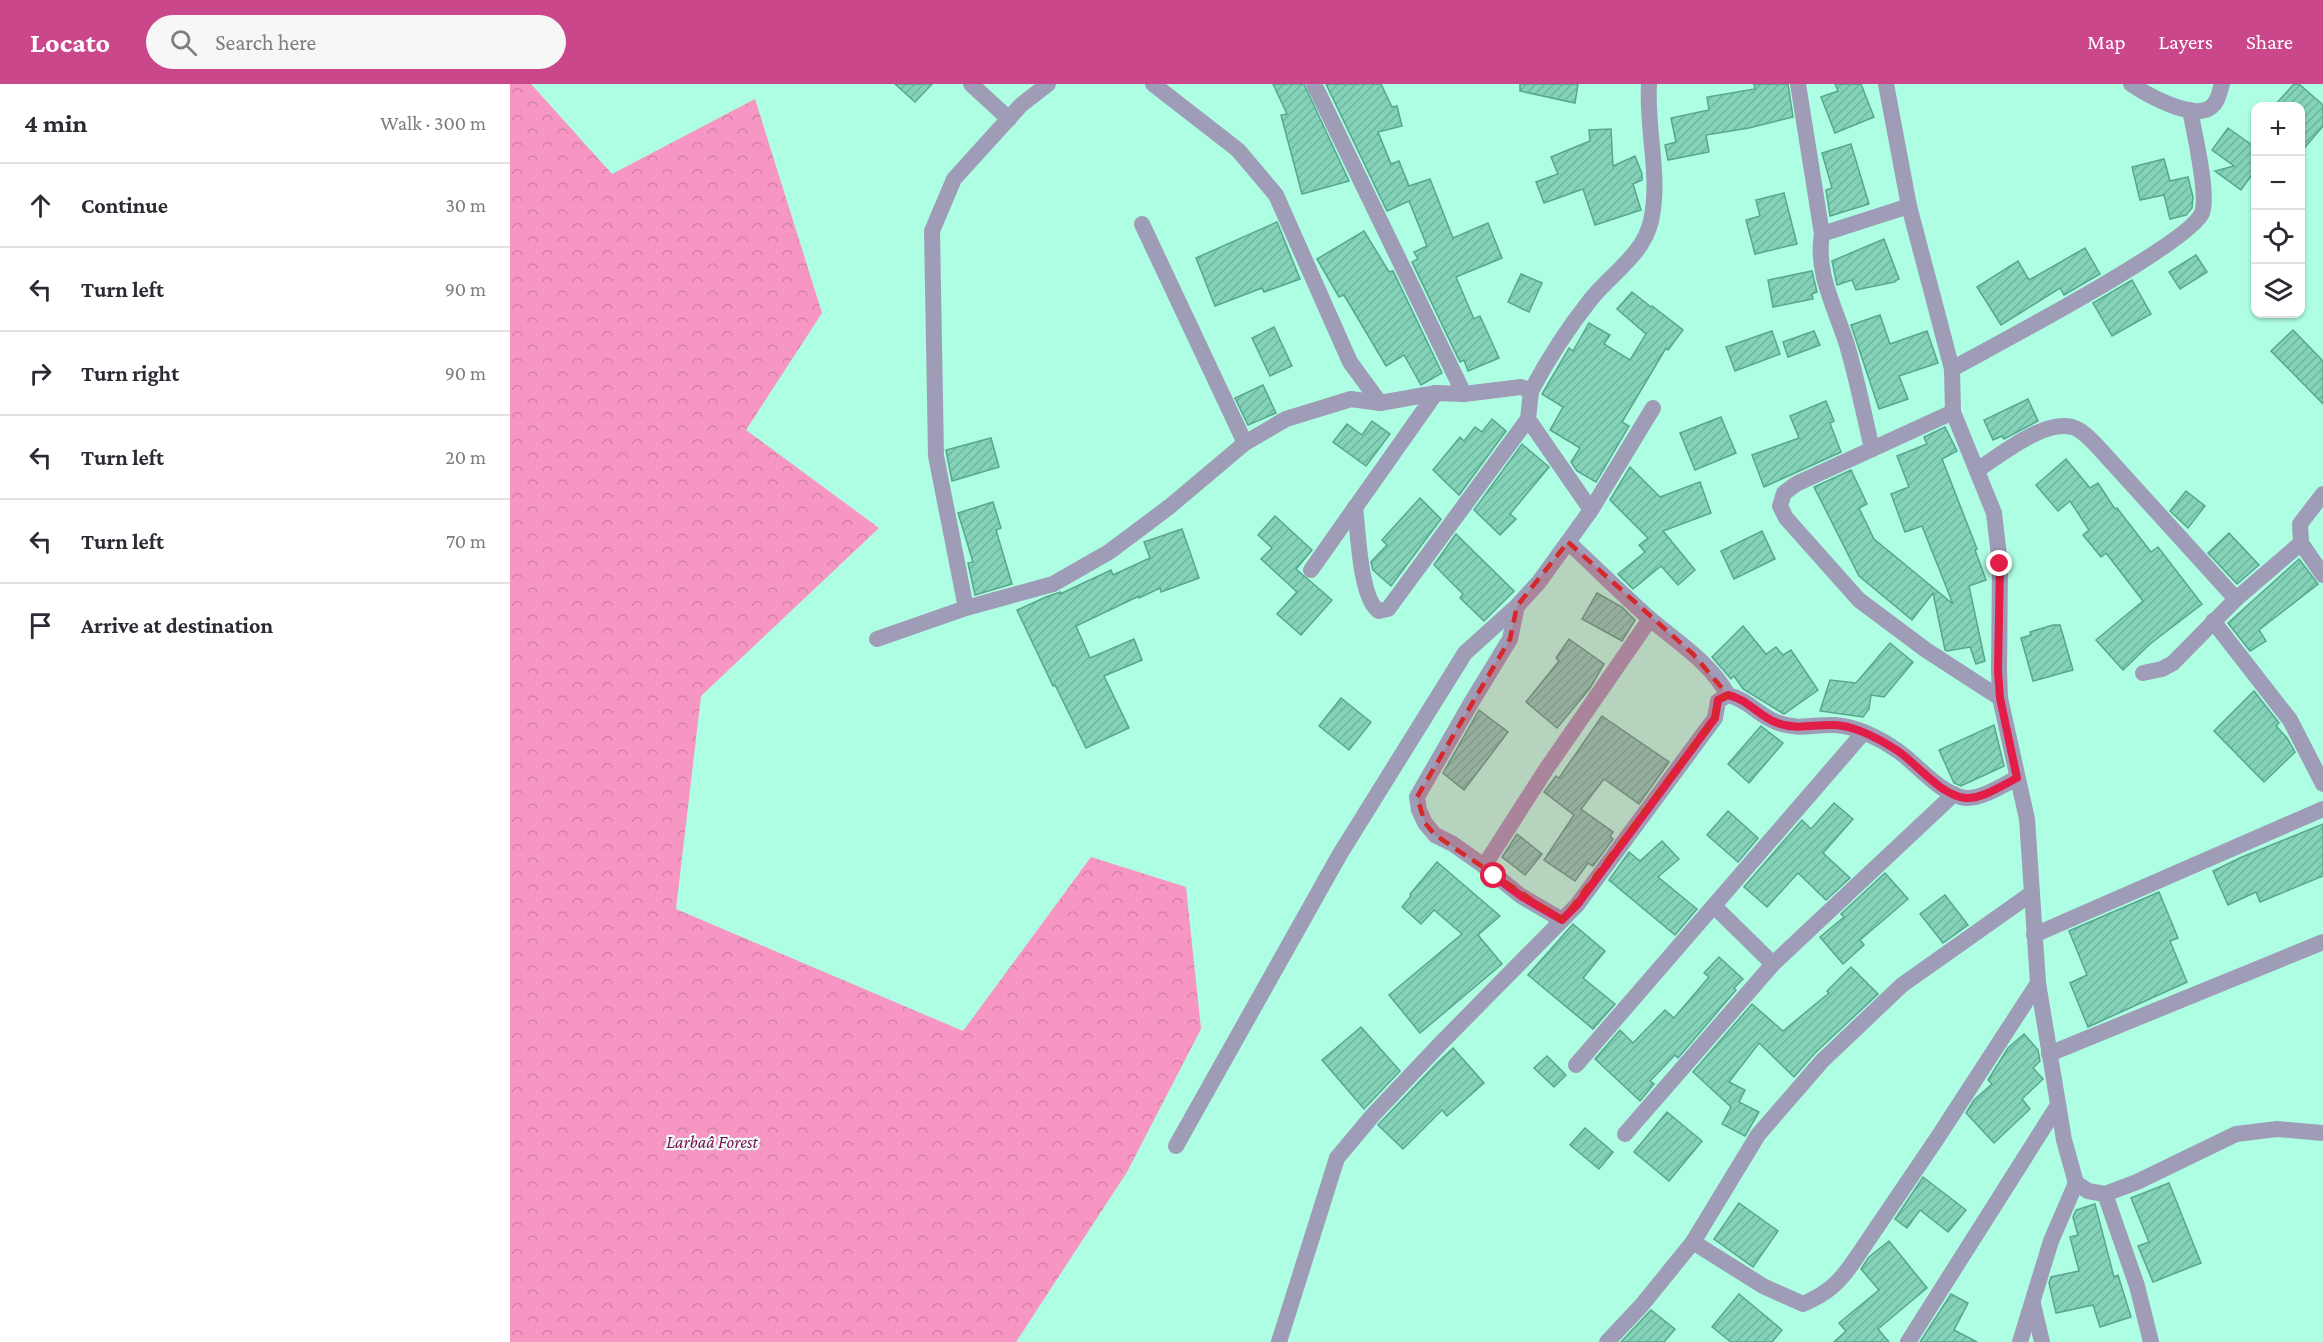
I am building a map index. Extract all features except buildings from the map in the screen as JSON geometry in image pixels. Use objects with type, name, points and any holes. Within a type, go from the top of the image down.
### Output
[{"type":"street","points":[[971,84],[1009,119]]},
{"type":"street","points":[[966,608],[936,456],[932,231],[954,179],[1021,105],[1048,84]]},
{"type":"street","points":[[1153,84],[1238,150],[1276,195],[1350,362],[1380,403]]},
{"type":"street","points":[[1314,84],[1464,394]]},
{"type":"street","points":[[1356,507],[1364,584],[1372,608],[1379,611],[1388,609],[1528,419],[1531,391],[1549,357],[1592,298],[1642,245],[1651,220],[1654,170],[1649,84]]},
{"type":"street","points":[[1798,84],[1822,234],[1819,250],[1822,273],[1847,346],[1872,449]]},
{"type":"street","points":[[1886,84],[1909,206],[1952,369],[1953,412],[1994,513],[2000,564],[1998,671],[2000,698],[2027,819],[2038,984],[2064,1140],[2076,1183],[2051,1240],[2020,1342]]},
{"type":"street","points":[[2132,84],[2143,92],[2174,106],[2190,110],[2207,109],[2216,102],[2222,84]]},
{"type":"street","points":[[1952,369],[2145,260],[2192,226],[2202,214],[2205,199],[2190,110]]},
{"type":"street","points":[[1822,234],[1909,206]]},
{"type":"street","points":[[1142,224],[1245,443]]},
{"type":"street","points":[[877,639],[966,608],[1053,584],[1110,552],[1169,507],[1245,443],[1286,419],[1351,399],[1380,403],[1436,393],[1464,394],[1521,387],[1531,391]]},
{"type":"street","points":[[1311,570],[1436,393]]},
{"type":"street","points":[[1176,1146],[1340,854],[1439,693],[1465,653],[1517,606],[1539,582],[1591,510],[1653,408]]},
{"type":"street","points":[[1953,412],[1796,484],[1784,493],[1780,506],[1786,518],[1858,600],[1926,650],[2000,698]]},
{"type":"street","points":[[1528,419],[1591,510]]},
{"type":"street","points":[[1977,470],[2038,432],[2059,425],[2079,429],[2236,599]]},
{"type":"street","points":[[2323,494],[2301,524],[2301,543],[2323,575]]},
{"type":"street","points":[[1568,542],[1650,619],[1693,654],[1720,681],[1728,695]]},
{"type":"street","points":[[2143,673],[2162,669],[2172,663],[2236,599],[2301,543]]},
{"type":"street","points":[[1517,606],[1510,639],[1417,797],[1419,810],[1425,823],[1436,835],[1484,866],[1521,896],[1562,920]]},
{"type":"street","points":[[1484,866],[1545,771],[1650,619]]},
{"type":"street","points":[[2213,621],[2290,720],[2323,784]]},
{"type":"street","points":[[1279,1342],[1337,1158],[1373,1115],[1584,896],[1715,718],[1718,700],[1728,695],[1740,698],[1775,722],[1796,728],[1836,724],[1864,732],[1899,752],[1929,778],[1954,795],[1967,798],[1984,794],[2017,778]]},
{"type":"street","points":[[1576,1065],[1864,732]]},
{"type":"street","points":[[1625,1134],[1773,964],[1954,795]]},
{"type":"street","points":[[2034,935],[2323,809]]},
{"type":"street","points":[[1607,1342],[1641,1306],[1693,1242],[1758,1135],[1822,1061],[1902,985],[2031,893]]},
{"type":"street","points":[[1714,906],[1773,964]]},
{"type":"street","points":[[2049,1054],[2323,942]]},
{"type":"street","points":[[1693,1242],[1763,1286],[1803,1304],[1822,1296],[1840,1281],[1854,1261],[2038,984]]},
{"type":"street","points":[[1908,1342],[2058,1105]]},
{"type":"street","points":[[2076,1183],[2088,1191],[2105,1194],[2137,1182],[2236,1134],[2277,1129],[2323,1133]]},
{"type":"street","points":[[2105,1194],[2137,1287],[2151,1342]]},
{"type":"street","points":[[2033,1303],[2042,1342]]},
{"type":"highlighted area","points":[[1568,542],[1693,654],[1728,695],[1718,701],[1715,718],[1562,920],[1435,835],[1425,823],[1417,797],[1510,639],[1517,606]]},
{"type":"green space","name":"Larbaâ Forest","points":[[510,84],[531,84],[612,174],[755,99],[822,313],[746,430],[879,528],[701,696],[676,909],[963,1031],[1091,857],[1186,887],[1201,1029],[1127,1172],[1016,1342],[510,1342]]},
{"type":"route","points":[[1494,876],[1521,896],[1562,920],[1577,905],[1715,718],[1718,700],[1728,695],[1740,698],[1760,714],[1775,722],[1796,728],[1836,724],[1864,732],[1899,752],[1929,778],[1954,795],[1967,798],[1984,794],[2017,778],[2000,698],[1998,671],[2000,564]]}]
